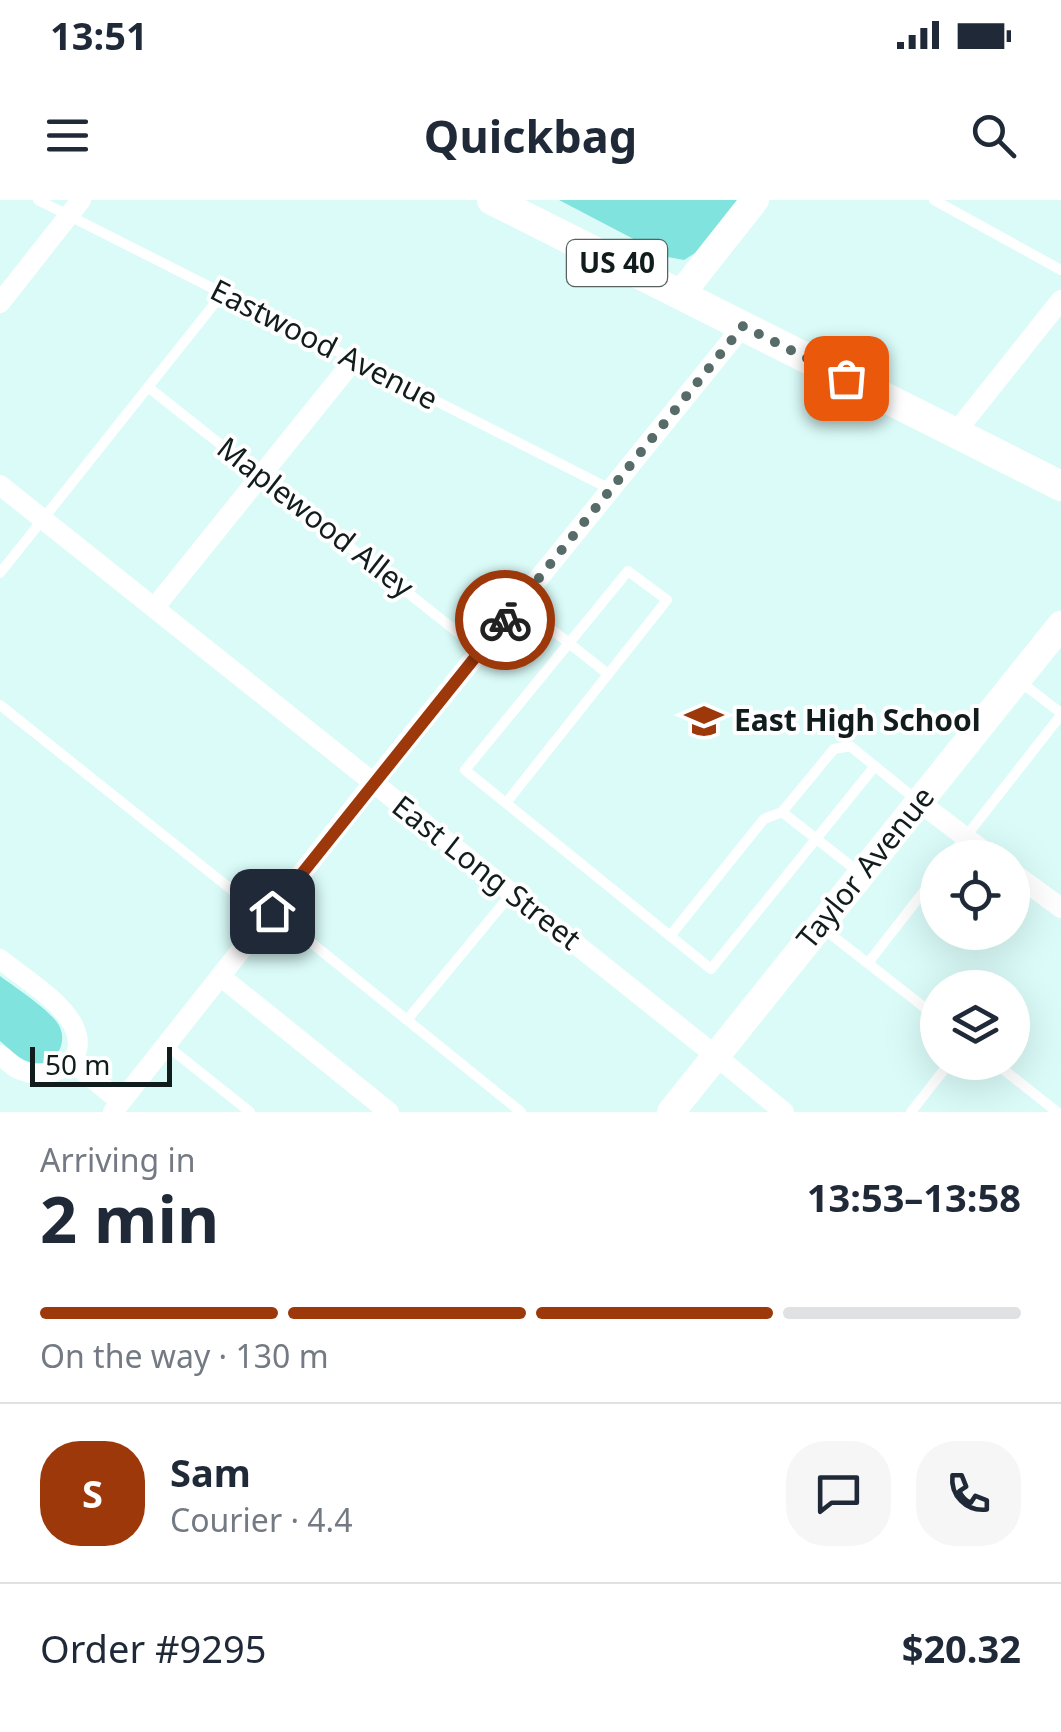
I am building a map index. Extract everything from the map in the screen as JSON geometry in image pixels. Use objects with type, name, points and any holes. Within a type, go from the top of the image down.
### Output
[{"type":"main road","name":"US 40","points":[[492,200],[1061,486]]},
{"type":"main road","points":[[680,295],[755,200]]},
{"type":"main road","name":"Taylor Avenue","points":[[671,1112],[1061,625]]},
{"type":"street","points":[[0,302],[75,207]]},
{"type":"street","points":[[955,433],[1061,300]]},
{"type":"street","points":[[72,1062],[117,1107],[743,326]]},
{"type":"street","points":[[154,608],[354,360]]},
{"type":"street","name":"East Long Street","points":[[0,485],[784,1112]]},
{"type":"street","points":[[919,802],[970,840]]},
{"type":"street","points":[[1030,885],[1061,908]]},
{"type":"street","points":[[0,959],[61,1008],[75,1030],[77,1048],[72,1062],[58,1072],[38,1074],[17,1069],[0,1055]]},
{"type":"street","points":[[220,976],[389,1112]]},
{"type":"lane","name":"Eastwood Avenue","points":[[38,200],[75,207],[223,293],[610,489]]},
{"type":"lane","points":[[934,200],[949,203],[1061,270]]},
{"type":"lane","points":[[0,573],[223,293]]},
{"type":"lane","name":"Maplewood Alley","points":[[148,387],[480,650]]},
{"type":"lane","points":[[506,803],[667,600],[628,571],[466,770],[506,803],[711,969],[875,766]]},
{"type":"lane","points":[[518,604],[608,674]]},
{"type":"lane","points":[[964,840],[1061,714],[1018,680]]},
{"type":"lane","points":[[0,705],[522,1112]]},
{"type":"lane","points":[[670,936],[764,820],[782,812],[834,749],[850,746],[919,802]]},
{"type":"lane","points":[[782,812],[861,874]]},
{"type":"lane","points":[[407,1020],[512,893]]},
{"type":"lane","points":[[868,963],[920,896]]},
{"type":"lane","points":[[819,925],[920,1004]]},
{"type":"lane","points":[[166,1046],[250,1112]]},
{"type":"lane","points":[[911,1112],[936,1080]]},
{"type":"lane","points":[[1017,1080],[1057,1112]]},
{"type":"shaded area","points":[[559,200],[737,200],[695,253],[684,260],[668,257]]},
{"type":"shaded area","points":[[0,976],[56,1021],[62,1044],[49,1061],[28,1062],[0,1041]]},
{"type":"way so far","points":[[505,620],[743,326],[846,378]]},
{"type":"place","name":"East High School","points":[[704,721]]},
{"type":"route","points":[[272,911],[505,620]]}]
